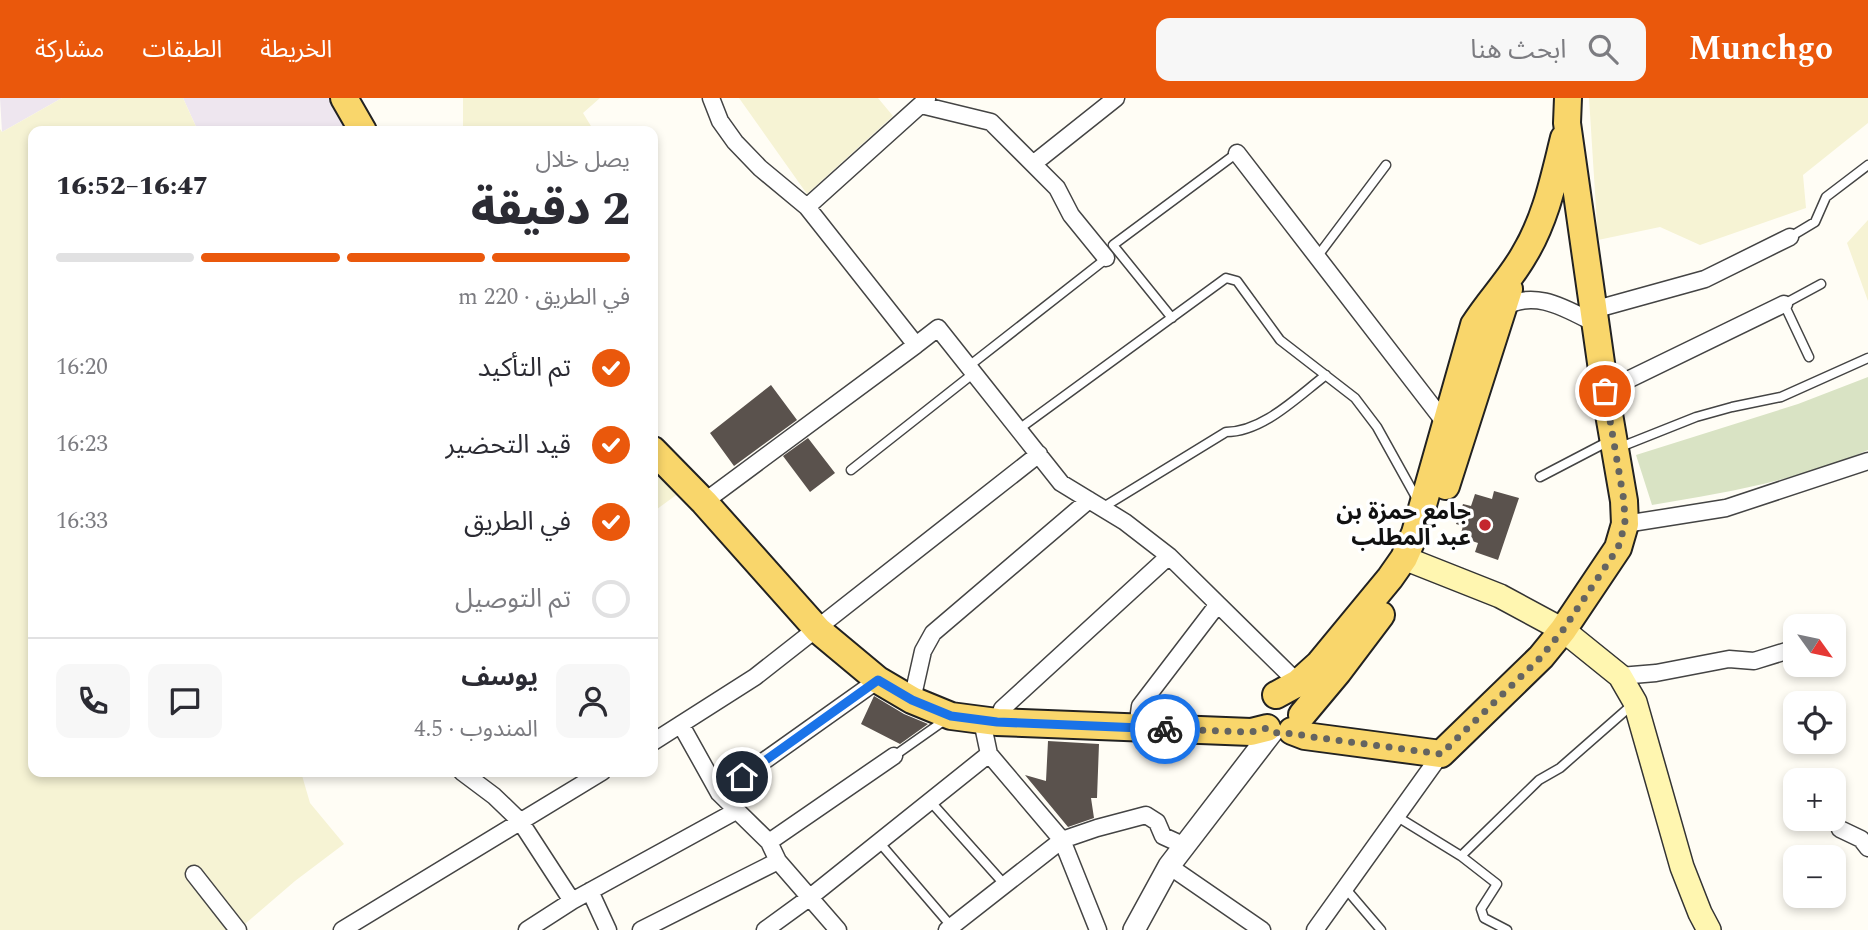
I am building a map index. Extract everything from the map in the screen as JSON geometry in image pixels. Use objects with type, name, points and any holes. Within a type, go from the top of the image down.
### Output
[{"type":"main road","points":[[344,98],[360,126]]},
{"type":"main road","points":[[658,455],[704,502],[818,630],[878,680],[912,700],[951,716],[989,721],[1251,732],[1283,726],[1338,672],[1433,529],[1502,309],[1518,264],[1539,226],[1551,192],[1568,110]]},
{"type":"main road","points":[[1518,264],[1488,302],[1474,325],[1415,533],[1412,561],[1318,664],[1287,689],[1265,702],[1261,715],[1305,736],[1441,754],[1541,657],[1563,630],[1618,548],[1625,524],[1624,501],[1593,316],[1568,110]]},
{"type":"main road","points":[[1412,561],[1500,596],[1563,630],[1620,676],[1635,702],[1682,867],[1709,930]]},
{"type":"street","points":[[711,98],[720,121],[735,142],[760,168],[807,207],[916,345]]},
{"type":"street","points":[[1033,164],[1116,98]]},
{"type":"street","points":[[807,207],[925,102],[991,122],[1057,188],[1070,215],[1112,254]]},
{"type":"street","points":[[1237,153],[1446,424]]},
{"type":"street","points":[[1502,309],[1514,301],[1533,299],[1593,316],[1705,279],[1790,237]]},
{"type":"street","points":[[1605,391],[1784,303]]},
{"type":"street","points":[[704,502],[938,328],[1061,483],[1125,522],[1169,556],[1217,604],[1287,689]]},
{"type":"street","points":[[658,739],[755,677],[818,630],[1039,454]]},
{"type":"street","points":[[1625,524],[1726,508],[1868,461]]},
{"type":"street","points":[[912,700],[923,651],[933,633],[1095,504]]},
{"type":"street","points":[[1098,930],[1062,840],[989,754],[989,721],[1169,556]]},
{"type":"street","points":[[1137,727],[1140,706],[1217,604]]},
{"type":"street","points":[[1620,676],[1656,673],[1729,659],[1754,661],[1783,652]]},
{"type":"street","points":[[719,793],[878,680]]},
{"type":"street","points":[[681,725],[719,793],[769,842],[778,861],[838,930]]},
{"type":"street","points":[[1134,930],[1169,866],[1283,726]]},
{"type":"street","points":[[765,930],[989,754]]},
{"type":"street","points":[[1315,930],[1441,754]]},
{"type":"street","points":[[769,842],[894,757]]},
{"type":"street","points":[[469,777],[520,821],[572,901]]},
{"type":"street","points":[[342,930],[594,777]]},
{"type":"street","points":[[527,930],[572,901],[736,811]]},
{"type":"street","points":[[949,928],[1062,840],[1146,816],[1157,822],[1163,836],[1185,846]]},
{"type":"street","points":[[1845,831],[1866,840]]},
{"type":"street","points":[[641,930],[778,861]]},
{"type":"street","points":[[1169,866],[1262,930]]},
{"type":"street","points":[[194,874],[238,930]]},
{"type":"street","points":[[590,891],[608,930]]},
{"type":"lane","points":[[851,470],[1112,254],[1113,245],[1237,153]]},
{"type":"lane","points":[[1317,257],[1386,165]]},
{"type":"lane","points":[[1790,237],[1815,222],[1826,197],[1868,165]]},
{"type":"lane","points":[[1112,254],[1172,318]]},
{"type":"lane","points":[[1019,429],[1226,278],[1237,281],[1280,340],[1355,398],[1377,427],[1422,508]]},
{"type":"lane","points":[[1810,357],[1784,303],[1821,284]]},
{"type":"lane","points":[[1540,477],[1614,444],[1731,407],[1781,397],[1868,358]]},
{"type":"lane","points":[[1095,504],[1226,432],[1240,432],[1262,422],[1326,375]]},
{"type":"lane","points":[[1461,856],[1539,780],[1560,768],[1635,702]]},
{"type":"lane","points":[[894,757],[951,716]]},
{"type":"lane","points":[[930,801],[1006,886]]},
{"type":"lane","points":[[1396,816],[1461,856],[1497,884],[1481,909],[1483,918],[1507,930]]},
{"type":"lane","points":[[879,842],[949,928]]},
{"type":"lane","points":[[1346,889],[1381,930]]},
{"type":"shaded area","points":[[0,98],[62,98],[2,132]]},
{"type":"shaded area","points":[[62,98],[183,98],[196,126],[28,126],[28,777],[302,777],[310,803],[344,844],[295,881],[238,930],[0,930],[0,129],[2,132]]},
{"type":"shaded area","points":[[183,98],[336,98],[352,126],[196,126]]},
{"type":"shaded area","points":[[463,98],[600,98],[583,113],[591,126],[463,126]]},
{"type":"shaded area","points":[[739,98],[878,98],[893,116],[807,194]]},
{"type":"shaded area","points":[[1589,98],[1868,98],[1868,123],[1803,175],[1806,208],[1700,245],[1660,227],[1598,240]]},
{"type":"shaded area","points":[[1868,220],[1868,301],[1847,243]]},
{"type":"shaded area","points":[[658,471],[679,493],[658,508]]},
{"type":"green space","points":[[1868,377],[1868,450],[1816,470],[1789,477],[1652,505],[1636,455],[1798,404]]},
{"type":"building","points":[[771,385],[797,420],[734,466],[710,433]]},
{"type":"building","points":[[808,438],[835,473],[810,492],[783,456]]},
{"type":"building","name":"جامع حمزة بن عبد المطلب","points":[[1494,491],[1519,498],[1498,560],[1475,552],[1478,543],[1460,537],[1463,526],[1456,524],[1463,504],[1471,506],[1475,494],[1492,499]]},
{"type":"building","points":[[874,696],[904,714],[928,724],[900,744],[861,724]]},
{"type":"building","points":[[1048,741],[1099,744],[1097,798],[1091,798],[1094,818],[1068,827],[1025,775],[1046,781]]},
{"type":"way so far","points":[[1165,729],[1251,732],[1267,728],[1279,734],[1292,731],[1305,736],[1441,754],[1541,657],[1563,630],[1618,548],[1625,524],[1624,501],[1605,391]]},
{"type":"place","name":"جامع حمزة بن عبد المطلب","points":[[1485,525]]},
{"type":"route","points":[[742,777],[878,680],[912,700],[951,716],[997,722],[1165,729]]}]
